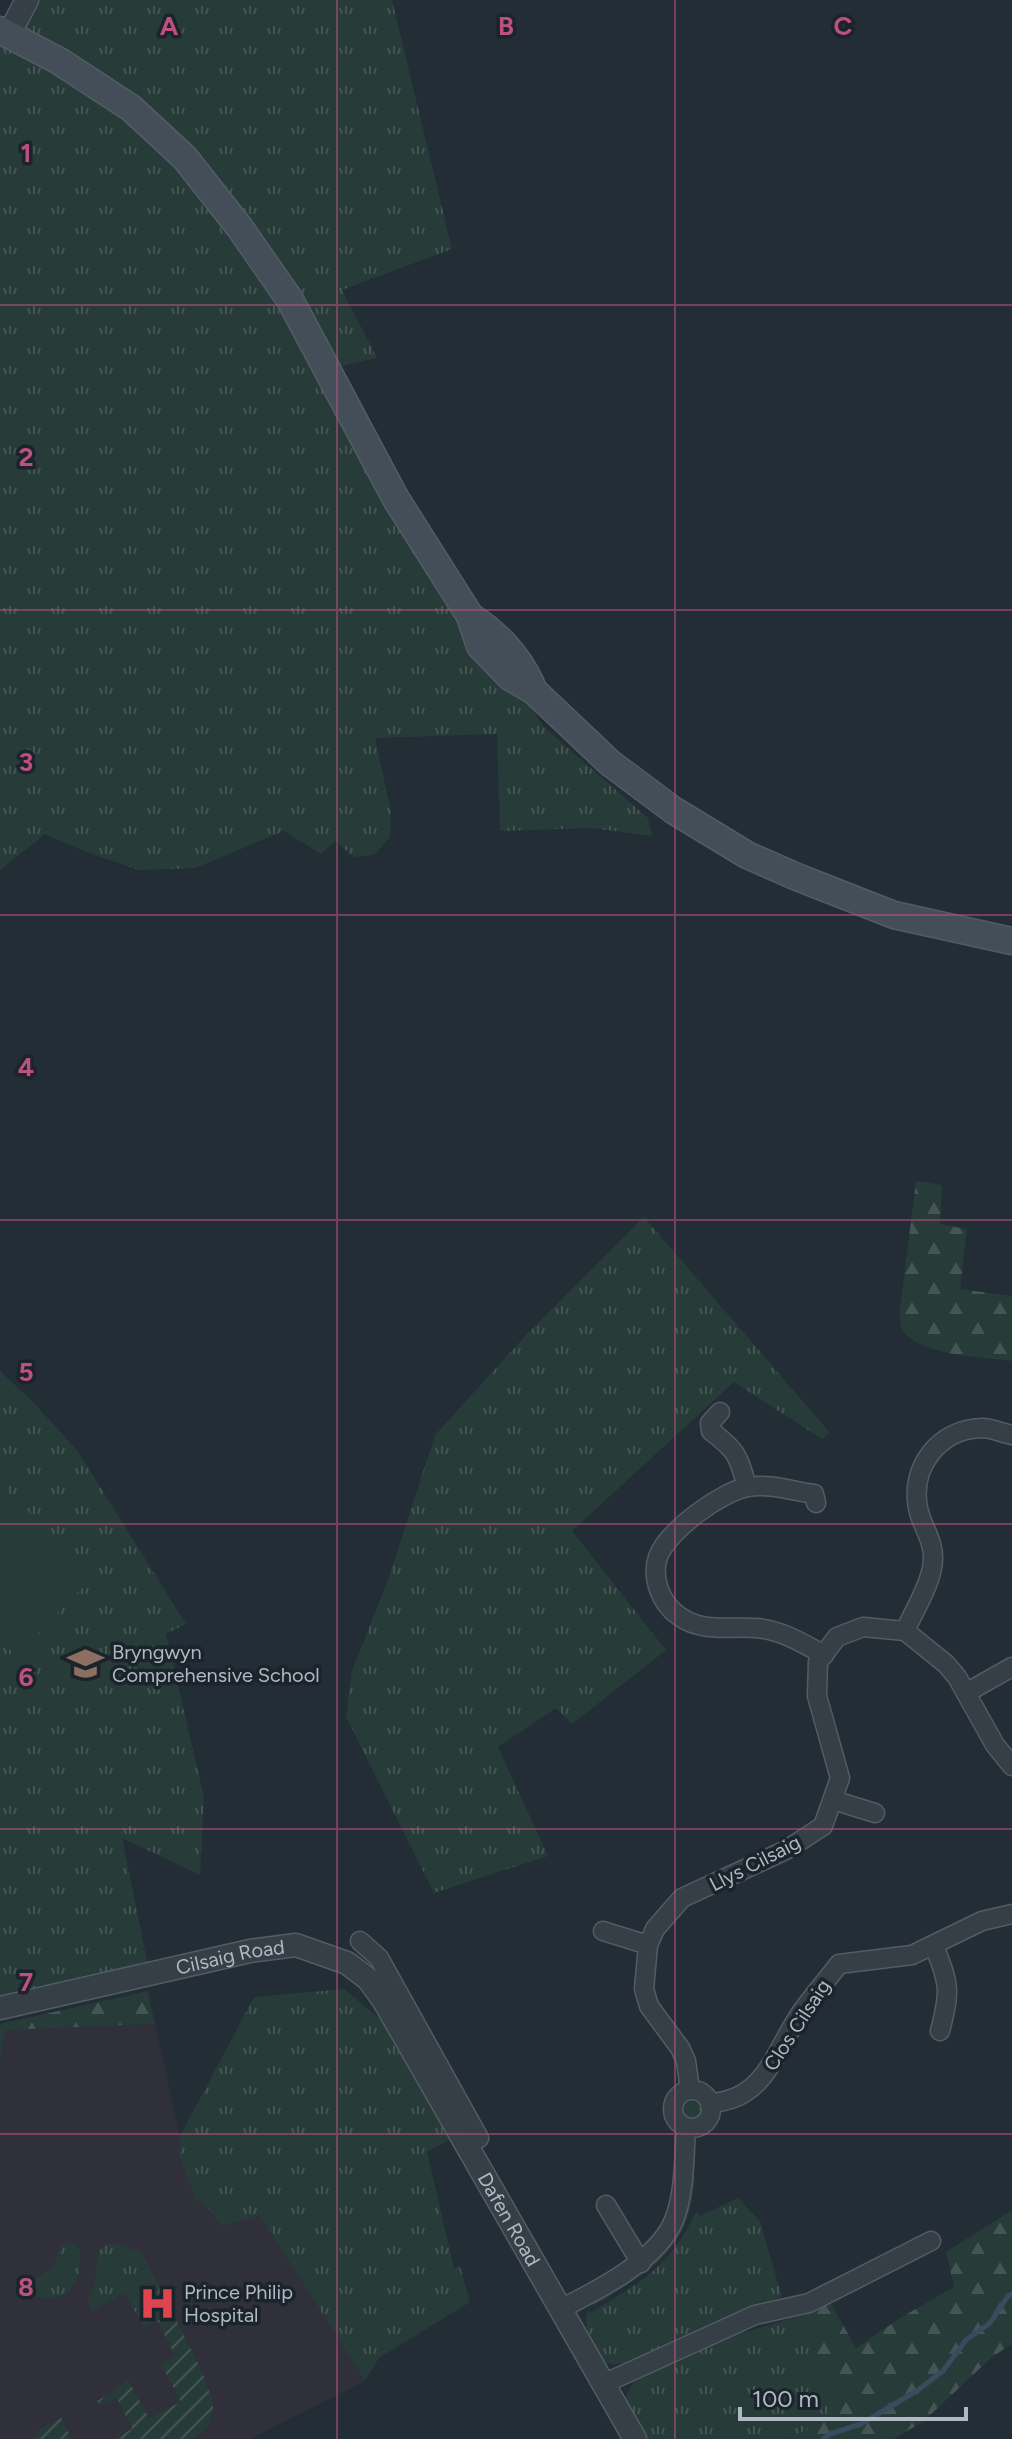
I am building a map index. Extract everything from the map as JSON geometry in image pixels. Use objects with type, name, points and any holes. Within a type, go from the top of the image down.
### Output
[{"type":"main road","points":[[5,32],[59,61],[131,108],[185,158],[240,228],[290,300],[396,499],[470,616],[494,632],[524,668],[534,691],[610,763],[673,810],[747,855],[894,915],[1012,941]]},
{"type":"street","points":[[5,32],[27,0]]},
{"type":"street","points":[[720,1412],[710,1423],[711,1431],[739,1456],[747,1487]]},
{"type":"street","points":[[905,1631],[932,1567],[928,1532],[918,1512],[916,1493],[919,1472],[932,1450],[948,1437],[985,1427],[1012,1435]]},
{"type":"street","points":[[816,1503],[814,1494],[769,1485],[747,1487],[714,1501],[680,1526],[658,1556],[657,1582],[663,1600],[680,1617],[705,1628],[759,1628],[793,1637],[824,1655],[837,1637],[863,1627],[905,1631],[946,1664],[995,1745],[1012,1766]]},
{"type":"street","name":"Llys Cilsaig","points":[[690,2090],[686,2061],[649,2006],[644,1989],[648,1945],[655,1929],[682,1898],[786,1850],[823,1826],[840,1778],[817,1696],[818,1662],[824,1655]]},
{"type":"street","points":[[966,1693],[1012,1667]]},
{"type":"street","points":[[833,1800],[875,1813]]},
{"type":"street","name":"Clos Cilsaig","points":[[710,2103],[733,2099],[762,2080],[800,2014],[839,1964],[912,1955],[982,1921],[1012,1914]]},
{"type":"street","points":[[603,1931],[648,1945]]},
{"type":"street","points":[[360,1941],[379,1958],[479,2138],[466,2144]]},
{"type":"street","name":"Cilsaig Road","points":[[0,2008],[250,1951],[296,1945],[347,1963],[368,1979],[384,2001]]},
{"type":"street","points":[[934,1945],[949,1990],[940,2031]]},
{"type":"street","name":"Dafen Road","points":[[384,2001],[635,2439]]},
{"type":"street","points":[[690,2090],[702,2093],[710,2103],[710,2115],[698,2128],[686,2128],[674,2116],[673,2105],[679,2095],[690,2090]]},
{"type":"street","points":[[560,2309],[641,2263],[661,2243],[674,2220],[681,2192],[686,2128]]},
{"type":"street","points":[[606,2205],[641,2263]]},
{"type":"street","points":[[603,2384],[755,2315],[809,2303],[931,2241]]},
{"type":"shaded area","name":"Prince Philip Hospital","points":[[155,2024],[180,2136],[179,2155],[204,2204],[260,2214],[365,2381],[250,2439],[0,2439],[0,2060],[4,2030]]},
{"type":"green space","points":[[27,0],[392,0],[452,249],[342,290],[377,358],[342,366],[331,358],[470,616],[544,727],[648,818],[652,836],[592,828],[500,831],[497,734],[375,738],[391,812],[390,837],[374,855],[354,857],[335,841],[321,854],[284,831],[195,868],[139,870],[45,834],[0,870],[0,30]]},
{"type":"green space","points":[[916,1181],[942,1185],[940,1224],[967,1229],[960,1289],[1012,1296],[1012,1361],[934,1349],[908,1337],[901,1327],[900,1308]]},
{"type":"green space","points":[[644,1217],[830,1433],[822,1439],[734,1382],[572,1531],[666,1650],[572,1724],[556,1708],[498,1747],[548,1856],[434,1893],[346,1717],[352,1671],[389,1577],[435,1435],[529,1332]]},
{"type":"green space","name":"Bryngwyn Comprehensive School","points":[[0,1371],[77,1450],[186,1624],[166,1634],[204,1797],[200,1875],[122,1838],[148,1965],[0,1997]]},
{"type":"green space","points":[[0,1484],[94,1576],[16,1656],[0,1640]]},
{"type":"green space","points":[[344,1989],[380,2019],[449,2140],[427,2152],[454,2268],[460,2266],[470,2302],[379,2358],[365,2381],[260,2215],[222,2226],[204,2204],[196,2200],[179,2155],[180,2136],[254,1997]]},
{"type":"green space","points":[[148,1991],[155,2024],[5,2030],[0,2060],[0,2024]]},
{"type":"green space","points":[[688,2101],[696,2101],[701,2110],[699,2117],[688,2119],[683,2114],[683,2106]]},
{"type":"green space","points":[[690,2175],[695,2175],[692,2201],[677,2240],[650,2269],[593,2306],[592,2298],[635,2275],[663,2253],[676,2228]]},
{"type":"green space","points":[[738,2198],[760,2221],[782,2297],[754,2306],[625,2363],[611,2364],[601,2358],[587,2330],[588,2310],[590,2313],[652,2272],[675,2247],[696,2212],[700,2216]]},
{"type":"green space","points":[[1012,2210],[1012,2344],[992,2357],[924,2421],[894,2439],[787,2439],[827,2420],[837,2389],[804,2362],[814,2346],[800,2316],[829,2300],[856,2348],[954,2287],[946,2252]]},
{"type":"green space","points":[[66,2242],[77,2245],[79,2250],[80,2265],[76,2281],[61,2296],[38,2297],[33,2286],[36,2278],[53,2266]]},
{"type":"green space","points":[[117,2243],[135,2251],[137,2249],[143,2255],[172,2312],[144,2327],[125,2293],[92,2310],[88,2301],[99,2251],[105,2245]]},
{"type":"green space","points":[[172,2312],[207,2386],[213,2408],[212,2418],[203,2432],[189,2439],[114,2439],[132,2429],[117,2398],[100,2406],[97,2401],[128,2380],[149,2418],[181,2402],[161,2364],[175,2356],[157,2320]]},
{"type":"green space","points":[[800,2316],[814,2346],[818,2376],[838,2389],[827,2420],[787,2439],[648,2439],[625,2398],[637,2375],[698,2346]]},
{"type":"green space","points":[[61,2418],[72,2439],[31,2439],[39,2435],[38,2430]]},
{"type":"waterway","points":[[823,2439],[861,2424],[943,2371],[966,2340],[990,2323],[1012,2294]]},
{"type":"place","name":"Bryngwyn Comprehensive School","points":[[86,1663]]},
{"type":"place","name":"Prince Philip Hospital","points":[[158,2304]]}]
